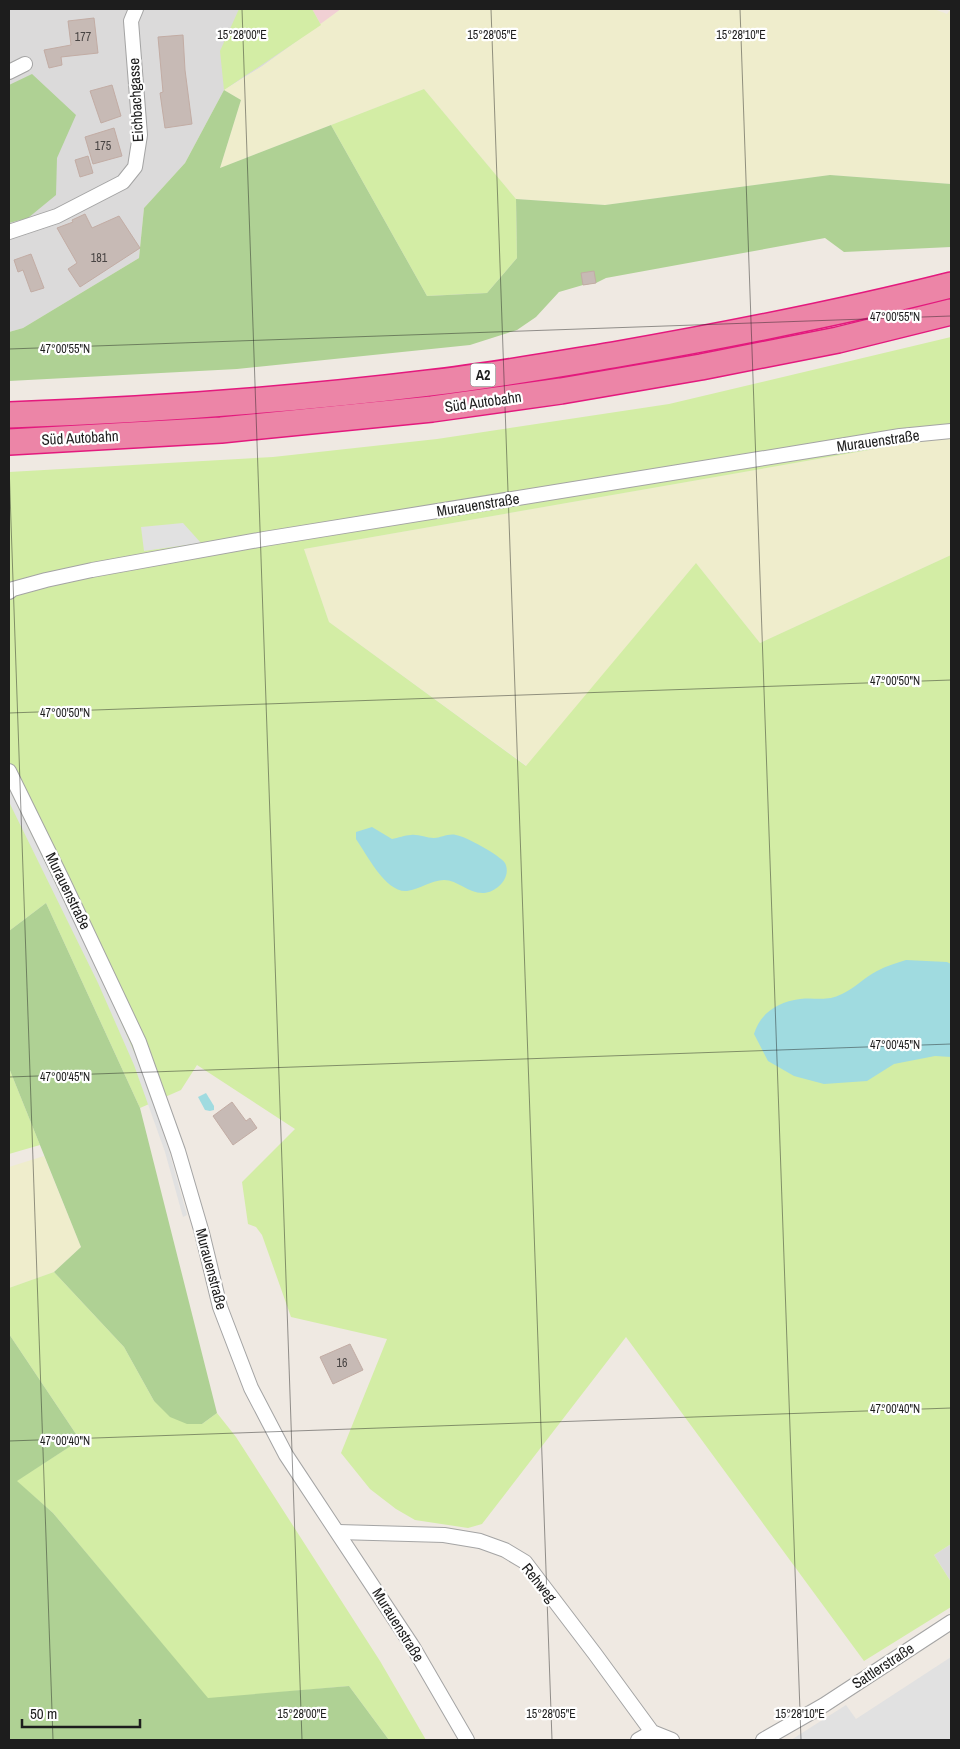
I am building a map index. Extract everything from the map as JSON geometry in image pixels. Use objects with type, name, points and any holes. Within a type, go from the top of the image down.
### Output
[{"type":"highway","name":"Süd Autobahn","points":[[9,415],[71,413],[272,399],[429,383],[554,365],[700,340],[951,286]]},
{"type":"highway","name":"Süd Autobahn","points":[[9,442],[221,430],[432,409],[561,391],[701,367],[838,340],[951,312]]},
{"type":"street","name":"Eichbachgasse","points":[[9,232],[65,212],[123,182],[135,167],[140,135],[130,21],[136,9]]},
{"type":"street","points":[[9,72],[25,64]]},
{"type":"street","name":"Murauenstraße","points":[[9,592],[13,589],[46,580],[92,570],[264,539],[900,436],[951,431]]},
{"type":"street","name":"Murauenstraße","points":[[9,771],[139,1042],[178,1151],[202,1233],[220,1307],[251,1388],[286,1455],[413,1647],[467,1740]]},
{"type":"street","name":"Rehweg","points":[[338,1532],[444,1535],[480,1541],[505,1550],[525,1562],[652,1732]]},
{"type":"street","name":"Sattlerstraße","points":[[763,1740],[824,1705],[951,1622]]},
{"type":"street","points":[[638,1740],[652,1732],[672,1740]]},
{"type":"shaded area","points":[[9,9],[312,9],[321,25],[224,90],[185,163],[144,208],[139,258],[23,328],[9,332]]},
{"type":"shaded area","points":[[312,9],[341,9],[321,25]]},
{"type":"shaded area","points":[[341,9],[934,9],[947,14],[951,9],[951,184],[830,175],[605,205],[516,199],[424,89],[220,168],[241,100],[224,90],[261,67]]},
{"type":"shaded area","points":[[951,433],[951,555],[760,643],[696,563],[527,766],[329,622],[304,549],[909,443]]},
{"type":"shaded area","points":[[183,523],[201,543],[144,551],[141,527]]},
{"type":"shaded area","points":[[9,788],[103,981],[139,1063],[169,1151],[187,1215],[183,1217],[165,1152],[134,1065],[98,983],[9,802]]},
{"type":"shaded area","points":[[44,1156],[81,1247],[54,1272],[9,1288],[9,1167]]},
{"type":"shaded area","points":[[951,1544],[951,1582],[934,1555]]},
{"type":"shaded area","points":[[951,1657],[951,1740],[791,1740],[846,1705],[856,1719]]},
{"type":"green space","points":[[239,9],[312,9],[321,25],[224,90],[220,51]]},
{"type":"green space","points":[[32,74],[76,115],[57,158],[56,195],[28,218],[9,223],[9,85]]},
{"type":"green space","points":[[424,89],[516,199],[517,258],[487,293],[427,296],[331,125]]},
{"type":"green space","points":[[224,90],[241,100],[220,168],[331,125],[427,296],[487,293],[517,258],[516,199],[605,205],[830,175],[951,184],[951,247],[844,252],[825,238],[606,278],[596,283],[559,292],[536,317],[517,330],[470,345],[237,369],[9,381],[9,332],[23,328],[139,258],[144,208],[185,163]]},
{"type":"green space","points":[[951,337],[951,433],[909,443],[304,549],[329,622],[526,766],[696,563],[760,643],[951,555],[951,1544],[934,1555],[951,1582],[951,1607],[864,1661],[626,1337],[482,1524],[468,1528],[415,1520],[396,1509],[370,1489],[341,1453],[387,1339],[291,1317],[262,1235],[256,1227],[248,1224],[242,1182],[295,1129],[197,1065],[181,1090],[140,1108],[46,903],[9,931],[9,472],[273,457],[437,439],[669,404]]},
{"type":"green space","points":[[46,903],[140,1108],[217,1413],[202,1424],[187,1424],[170,1417],[154,1401],[124,1347],[54,1272],[81,1247],[9,1068],[9,931]]},
{"type":"green space","points":[[9,1068],[40,1145],[9,1154]]},
{"type":"green space","points":[[54,1272],[124,1347],[154,1401],[202,1424],[217,1413],[236,1437],[380,1661],[426,1740],[389,1740],[349,1686],[208,1699],[53,1513],[16,1481],[80,1440],[9,1334],[9,1288]]},
{"type":"green space","points":[[9,1334],[80,1440],[17,1481],[53,1513],[208,1698],[349,1686],[389,1740],[9,1740]]},
{"type":"water","points":[[372,827],[392,839],[406,835],[434,838],[450,835],[461,836],[502,860],[507,868],[507,873],[498,887],[484,893],[479,893],[454,882],[444,880],[435,881],[412,890],[399,890],[385,880],[378,872],[356,839],[356,832]]},
{"type":"water","points":[[906,960],[947,962],[951,964],[951,1057],[935,1056],[894,1064],[867,1081],[824,1084],[794,1076],[768,1061],[754,1034],[761,1020],[771,1009],[792,1000],[826,999],[842,994],[877,971]]},
{"type":"water","points":[[206,1093],[214,1106],[214,1110],[205,1110],[198,1097]]},
{"type":"building","points":[[94,18],[98,53],[61,57],[62,65],[49,68],[44,50],[71,45],[68,21]]},
{"type":"building","points":[[183,35],[185,70],[192,124],[165,128],[160,93],[163,92],[158,37]]},
{"type":"building","points":[[112,85],[121,116],[101,123],[90,91]]},
{"type":"building","points":[[114,128],[122,156],[93,164],[85,137]]},
{"type":"building","points":[[88,156],[93,173],[80,177],[75,160]]},
{"type":"building","points":[[85,214],[92,228],[119,216],[140,248],[80,287],[68,269],[77,263],[57,228],[73,222],[72,220]]},
{"type":"building","points":[[31,254],[44,288],[31,292],[23,270],[18,272],[14,260]]},
{"type":"building","points":[[594,271],[596,283],[583,285],[581,273]]},
{"type":"building","points":[[232,1102],[246,1121],[250,1118],[257,1128],[233,1145],[213,1116]]},
{"type":"building","points":[[350,1344],[363,1370],[333,1384],[320,1357]]}]
